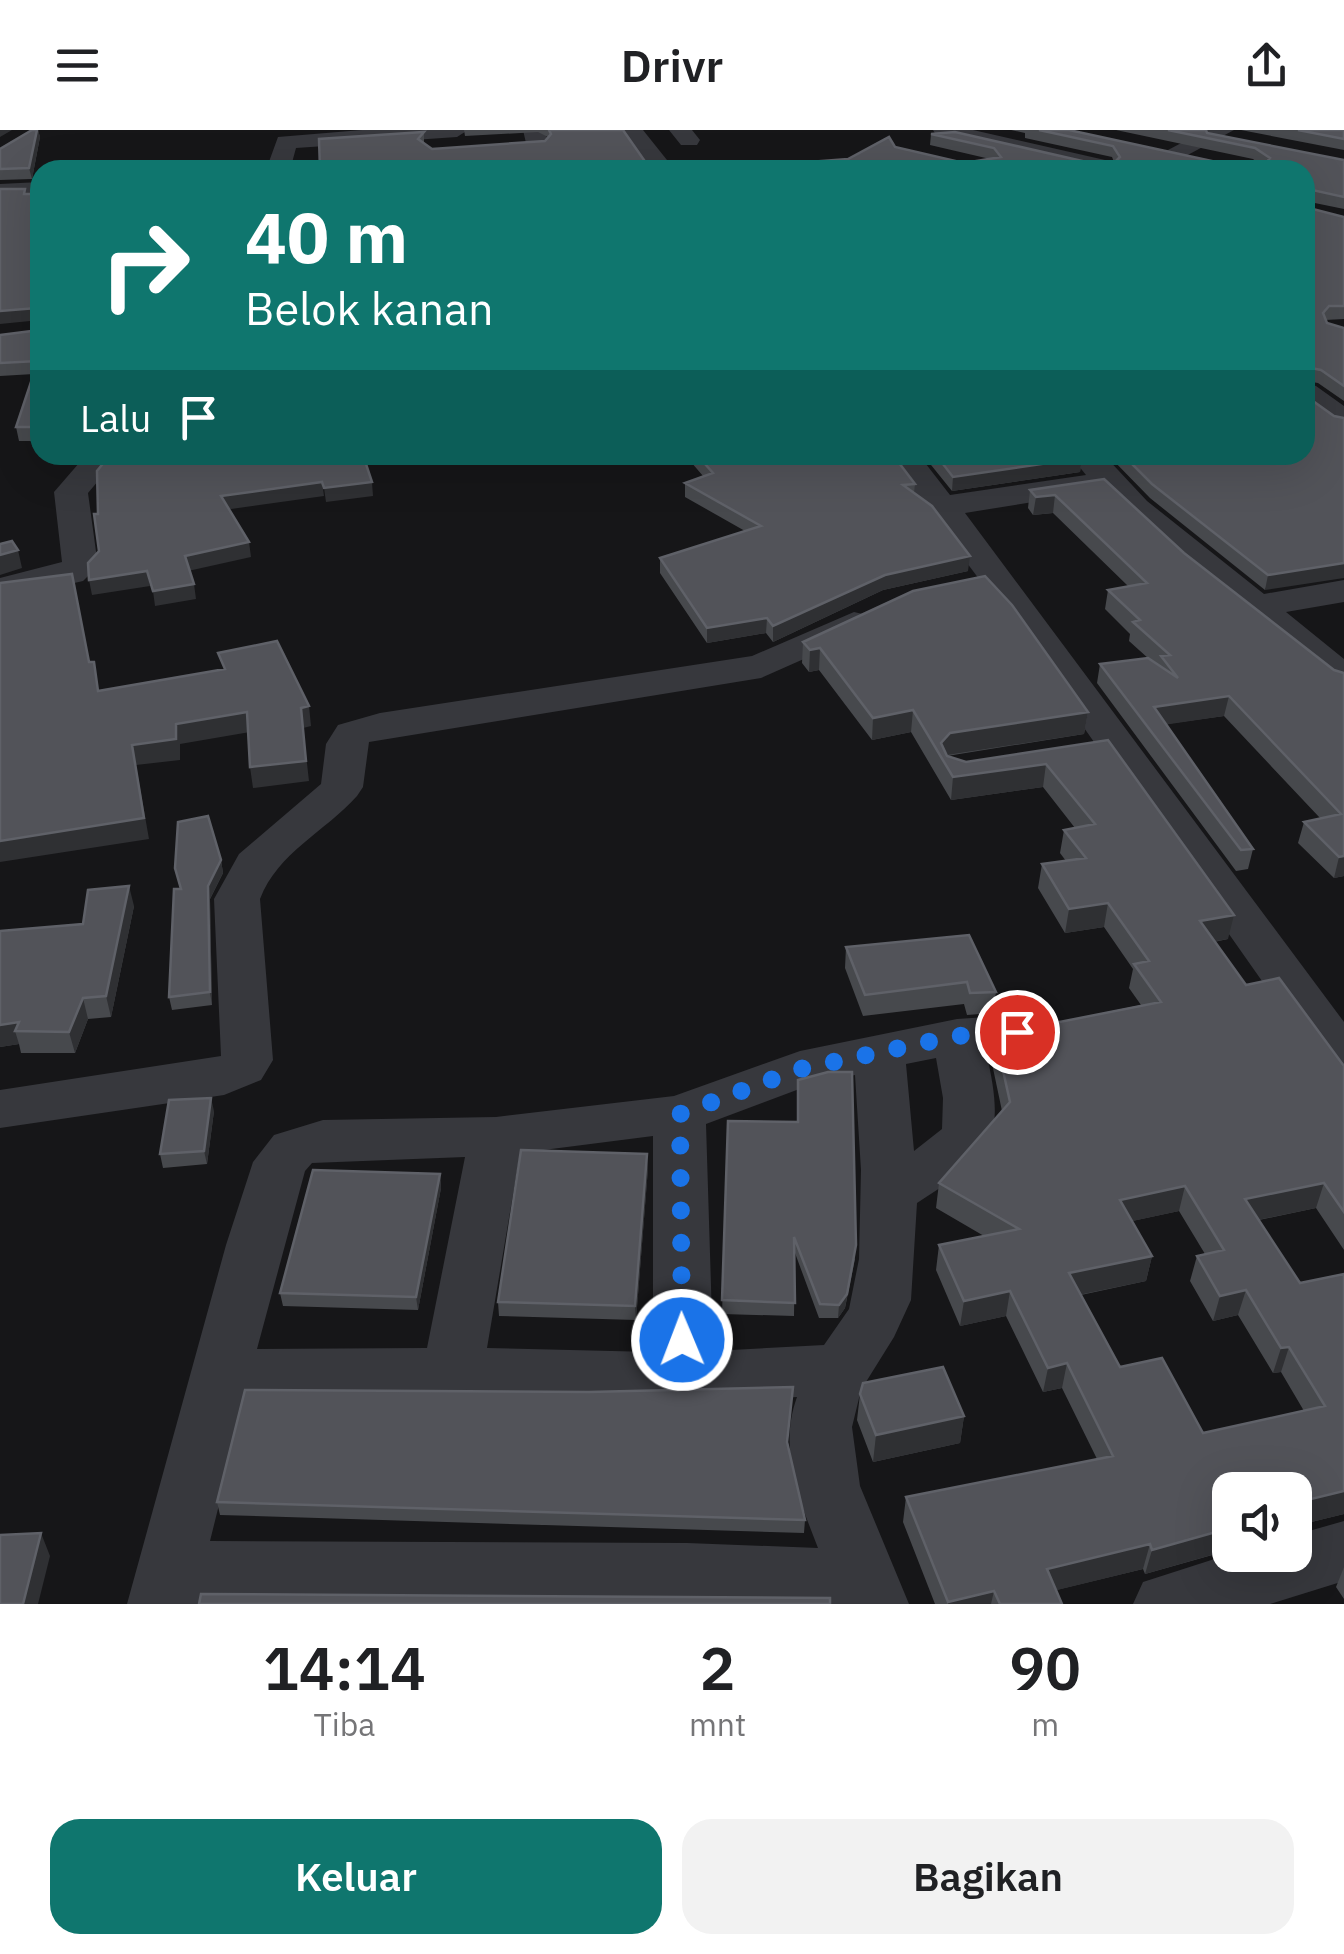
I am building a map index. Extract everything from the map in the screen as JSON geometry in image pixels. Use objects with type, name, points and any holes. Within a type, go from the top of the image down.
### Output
[{"type":"street","points":[[280,160],[284,142],[328,134],[457,130]]},
{"type":"street","points":[[632,130],[654,160]]},
{"type":"street","points":[[944,130],[1075,160]]},
{"type":"street","points":[[1163,160],[1218,132],[1251,142]]},
{"type":"street","points":[[531,139],[548,160]]},
{"type":"street","points":[[1147,142],[1209,160]]},
{"type":"street","points":[[433,149],[479,146]]},
{"type":"street","points":[[0,191],[30,190]]},
{"type":"street","points":[[1315,399],[1344,420]]},
{"type":"street","points":[[0,589],[70,573],[80,566],[71,492],[95,465]]},
{"type":"street","points":[[910,465],[945,506],[982,582],[1099,748],[1344,1059]]},
{"type":"street","points":[[945,506],[1097,468],[1254,607],[1344,678]]},
{"type":"street","points":[[1254,607],[1344,591]]},
{"type":"street","points":[[0,1109],[224,1078],[244,1067],[237,899],[242,879],[262,854],[342,787],[347,744],[352,734],[380,725],[761,666],[884,607]]},
{"type":"street","points":[[879,1052],[890,1193],[884,1291],[870,1330],[840,1369],[820,1418],[817,1450],[826,1487],[870,1592],[686,1574],[167,1588],[219,1375],[280,1162],[293,1149],[324,1140],[496,1137],[680,1114],[800,1069],[879,1052],[956,1036],[1017,1032]]},
{"type":"street","points":[[890,1193],[959,1149],[971,1129],[973,1114],[956,1036]]},
{"type":"street","points":[[680,1114],[683,1378]]},
{"type":"street","points":[[452,1373],[496,1137]]},
{"type":"street","points":[[219,1375],[452,1373],[683,1378],[840,1369]]},
{"type":"street","points":[[1167,1604],[1344,1551]]},
{"type":"building","points":[[37,130],[29,168],[0,169],[0,149]]},
{"type":"building","points":[[549,130],[623,130],[644,160],[320,160],[319,139],[424,132],[418,139],[432,149],[545,141],[551,134]]},
{"type":"building","points":[[1039,130],[1069,130],[1207,160],[1117,160],[1120,157],[1113,146]]},
{"type":"building","points":[[1168,130],[1206,130],[1344,160],[1344,197],[1315,191],[1315,160],[1268,160],[1255,148]]},
{"type":"building","points":[[1298,130],[1344,130],[1344,139]]},
{"type":"building","points":[[955,132],[1078,160],[982,160],[1001,157],[994,148],[931,134]]},
{"type":"building","points":[[889,137],[895,147],[951,160],[835,160],[848,159]]},
{"type":"building","points":[[0,189],[25,189],[24,194],[30,194],[30,309],[0,311]]},
{"type":"building","points":[[1315,210],[1344,217],[1344,306],[1329,306],[1323,313],[1327,323],[1344,328],[1344,386],[1315,369]]},
{"type":"building","points":[[30,331],[30,361],[0,363],[0,335]]},
{"type":"building","points":[[30,385],[30,427],[16,427]]},
{"type":"building","points":[[1315,402],[1344,418],[1344,563],[1268,575],[1133,465],[1315,465]]},
{"type":"building","points":[[102,465],[366,465],[372,482],[324,488],[322,482],[221,496],[249,542],[185,556],[194,584],[153,591],[147,571],[89,580],[88,563],[99,551],[94,514],[98,514],[97,471]]},
{"type":"building","points":[[706,465],[901,465],[915,484],[903,485],[932,506],[970,556],[885,575],[773,626],[767,618],[707,628],[660,558],[761,526],[685,483],[713,473]]},
{"type":"building","points":[[944,465],[1034,465],[953,477]]},
{"type":"building","points":[[1104,479],[1184,553],[1334,670],[1344,673],[1344,856],[1339,857],[1304,822],[1341,814],[1229,696],[1154,707],[1253,849],[1241,850],[1100,664],[1148,658],[1178,678],[1161,656],[1170,655],[1133,622],[1140,620],[1108,590],[1147,583],[1055,495],[1036,497],[1030,490]]},
{"type":"building","points":[[12,541],[18,550],[0,555],[0,544]]},
{"type":"building","points":[[72,574],[98,691],[225,669],[218,653],[277,641],[309,706],[301,708],[306,761],[250,767],[247,712],[176,724],[176,739],[132,745],[144,818],[0,841],[0,583]]},
{"type":"building","points":[[985,576],[1012,605],[1088,712],[950,733],[941,743],[947,756],[966,762],[1108,740],[1234,915],[1200,921],[1246,985],[1279,978],[1344,1066],[1344,1212],[1324,1183],[1245,1199],[1300,1283],[1344,1274],[1344,1491],[1312,1499],[1312,1472],[1212,1472],[1212,1533],[1152,1550],[1150,1544],[1047,1569],[1062,1604],[1000,1604],[994,1591],[948,1602],[906,1497],[1113,1456],[1067,1363],[1048,1368],[1010,1291],[964,1301],[939,1245],[1019,1229],[939,1183],[1010,1102],[994,1030],[1029,1028],[1161,1002],[1134,964],[1149,961],[1108,903],[1069,909],[1042,864],[1086,858],[1064,830],[1095,824],[1046,764],[953,777],[913,710],[873,718],[820,648],[810,650],[803,642],[913,591]],"holes":[[[1185,1186],[1224,1250],[1197,1256],[1220,1296],[1246,1290],[1281,1348],[1289,1347],[1325,1406],[1203,1433],[1162,1358],[1120,1367],[1069,1273],[1152,1256],[1120,1200]]]},
{"type":"building","points":[[208,816],[221,860],[208,886],[210,992],[169,997],[174,889],[181,889],[175,868],[178,822]]},
{"type":"building","points":[[129,886],[106,996],[83,998],[69,1032],[15,1031],[19,1022],[0,1025],[0,931],[83,924],[88,890]]},
{"type":"building","points":[[969,935],[996,992],[970,993],[967,982],[865,995],[846,947]]},
{"type":"building","points":[[828,1072],[852,1072],[856,1245],[847,1294],[839,1305],[820,1304],[794,1237],[795,1303],[722,1300],[728,1121],[798,1122],[798,1080]]},
{"type":"building","points":[[211,1098],[204,1151],[160,1154],[169,1100]]},
{"type":"building","points":[[521,1150],[647,1154],[635,1306],[498,1302]]},
{"type":"building","points":[[313,1170],[440,1174],[416,1297],[280,1293]]},
{"type":"building","points":[[943,1367],[964,1416],[876,1435],[860,1394],[863,1383]]},
{"type":"building","points":[[793,1387],[787,1442],[805,1520],[217,1502],[245,1390],[589,1392]]},
{"type":"building","points":[[41,1533],[23,1604],[0,1604],[0,1535]]},
{"type":"building","points":[[201,1594],[830,1598],[830,1604],[199,1604]]},
{"type":"route","points":[[682,1340],[680,1114],[800,1069],[956,1036],[1017,1032]]}]
